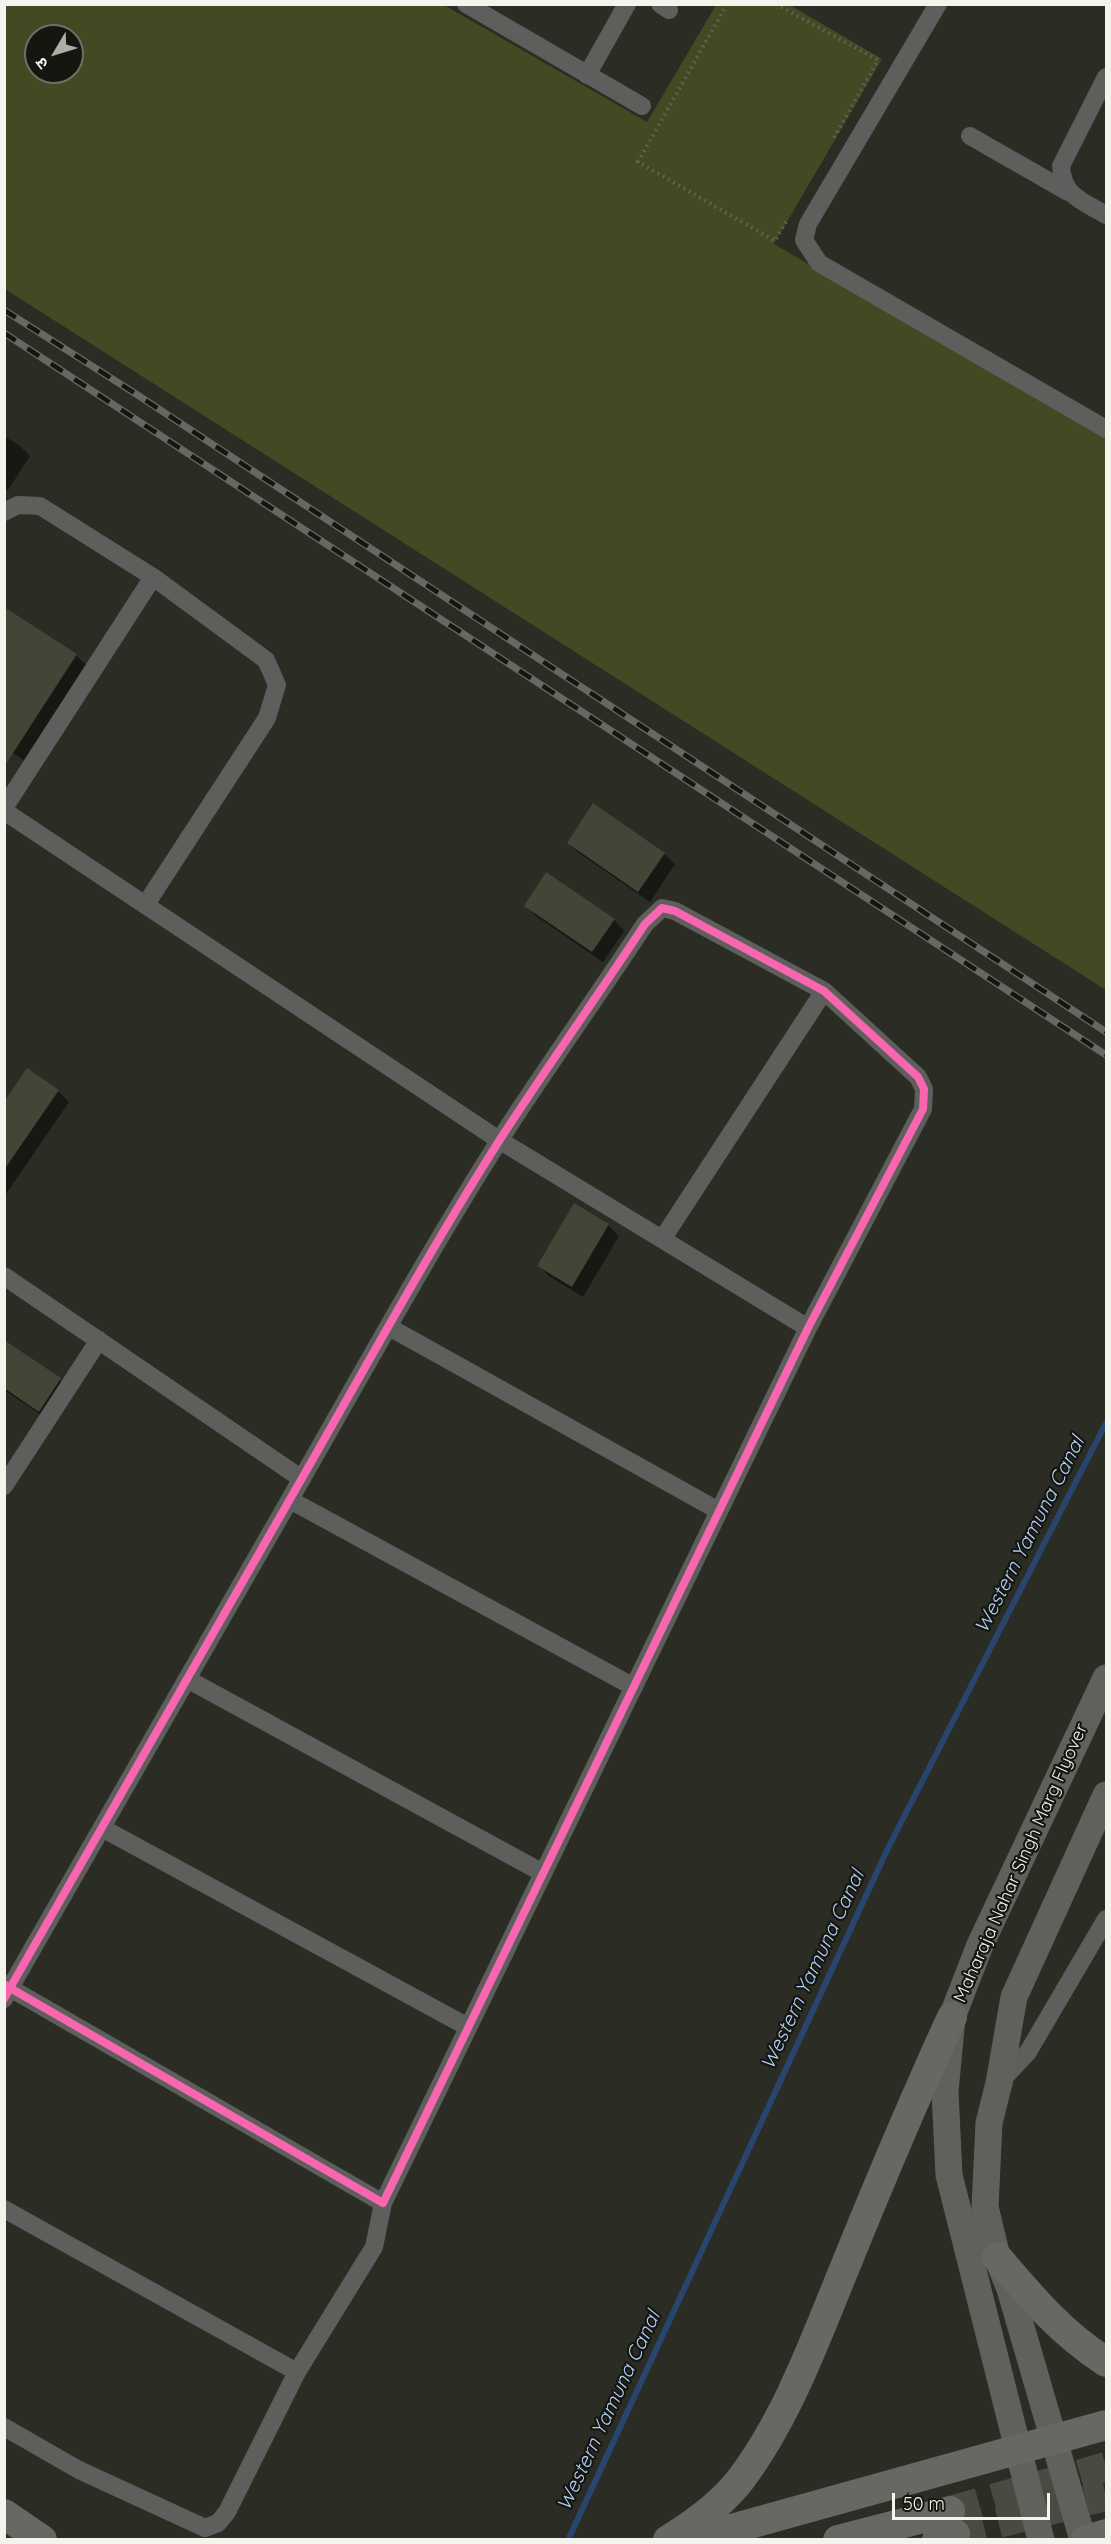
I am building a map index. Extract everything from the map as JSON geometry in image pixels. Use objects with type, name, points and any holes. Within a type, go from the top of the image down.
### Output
[{"type":"main road","name":"Maharaja Nahar Singh Marg Flyover","points":[[1041,2540],[949,2175],[945,2092],[952,2017],[980,1945],[1107,1678]]},
{"type":"main road","points":[[1107,1795],[1014,1997],[999,2083],[989,2123],[985,2207],[997,2257],[1010,2289],[1084,2540],[1107,2534]]},
{"type":"main road","points":[[668,2540],[714,2507],[740,2481],[762,2449],[802,2372],[906,2117],[952,2017]]},
{"type":"main road","points":[[997,2257],[1042,2310],[1077,2343],[1107,2362]]},
{"type":"main road","points":[[692,2540],[1107,2425]]},
{"type":"main road","points":[[4,2514],[42,2540]]},
{"type":"main road","points":[[838,2540],[948,2528]]},
{"type":"street","points":[[466,4],[642,106]]},
{"type":"street","points":[[587,75],[627,4]]},
{"type":"street","points":[[938,4],[808,224],[804,240],[819,263],[1107,429]]},
{"type":"street","points":[[1068,192],[1062,179],[1061,166],[1107,77]]},
{"type":"street","points":[[970,136],[1107,215]]},
{"type":"street","points":[[4,512],[18,505],[39,506],[153,577],[266,660],[277,685],[267,718],[146,904]]},
{"type":"street","points":[[153,577],[4,810],[500,1140],[808,1328]]},
{"type":"street","points":[[4,2427],[79,2470],[205,2528],[219,2523],[227,2512],[297,2372],[374,2247],[383,2203],[808,1328],[923,1108],[924,1089],[918,1077],[824,991],[675,911],[662,908],[645,924],[500,1140],[389,1327],[6,1991],[383,2203]]},
{"type":"street","points":[[663,1238],[824,991]]},
{"type":"street","points":[[7,1282],[99,1341],[302,1479]]},
{"type":"street","points":[[389,1327],[719,1511]]},
{"type":"street","points":[[4,1486],[99,1341]]},
{"type":"street","points":[[290,1500],[634,1687]]},
{"type":"street","points":[[187,1679],[543,1873]]},
{"type":"street","points":[[102,1828],[468,2027]]},
{"type":"street","points":[[999,2083],[1028,2052],[1107,1919]]},
{"type":"street","points":[[4,2209],[297,2372]]},
{"type":"path","points":[[727,4],[638,162],[775,241],[792,211]]},
{"type":"path","points":[[776,4],[878,60],[832,140]]},
{"type":"green space","points":[[4,5],[444,5],[647,122],[716,5],[790,5],[882,59],[774,244],[1106,437],[1106,990],[5,289]]},
{"type":"building","points":[[4,607],[77,654],[4,767]]},
{"type":"building","points":[[593,803],[665,853],[638,892],[567,843]]},
{"type":"building","points":[[546,872],[615,919],[592,952],[524,906]]},
{"type":"building","points":[[27,1068],[59,1090],[4,1170],[4,1102]]},
{"type":"building","points":[[574,1203],[609,1224],[572,1287],[537,1266]]},
{"type":"building","points":[[4,1340],[61,1378],[39,1412],[4,1388]]},
{"type":"waterway","name":"Western Yamuna Canal","points":[[568,2540],[889,1846],[1106,1423]]},
{"type":"tunnel","points":[[950,2511],[1106,2467]]},
{"type":"tunnel","points":[[955,2534],[1106,2496]]},
{"type":"railway","points":[[4,310],[136,394],[1106,1032]]},
{"type":"railway","points":[[4,333],[1106,1055]]},
{"type":"cycle path","points":[[4,1984],[10,1988],[383,2203],[808,1328],[923,1109],[924,1089],[918,1077],[824,991],[675,911],[662,908],[645,924],[499,1141],[451,1220],[381,1339],[124,1790],[10,1988],[4,1999]]}]
